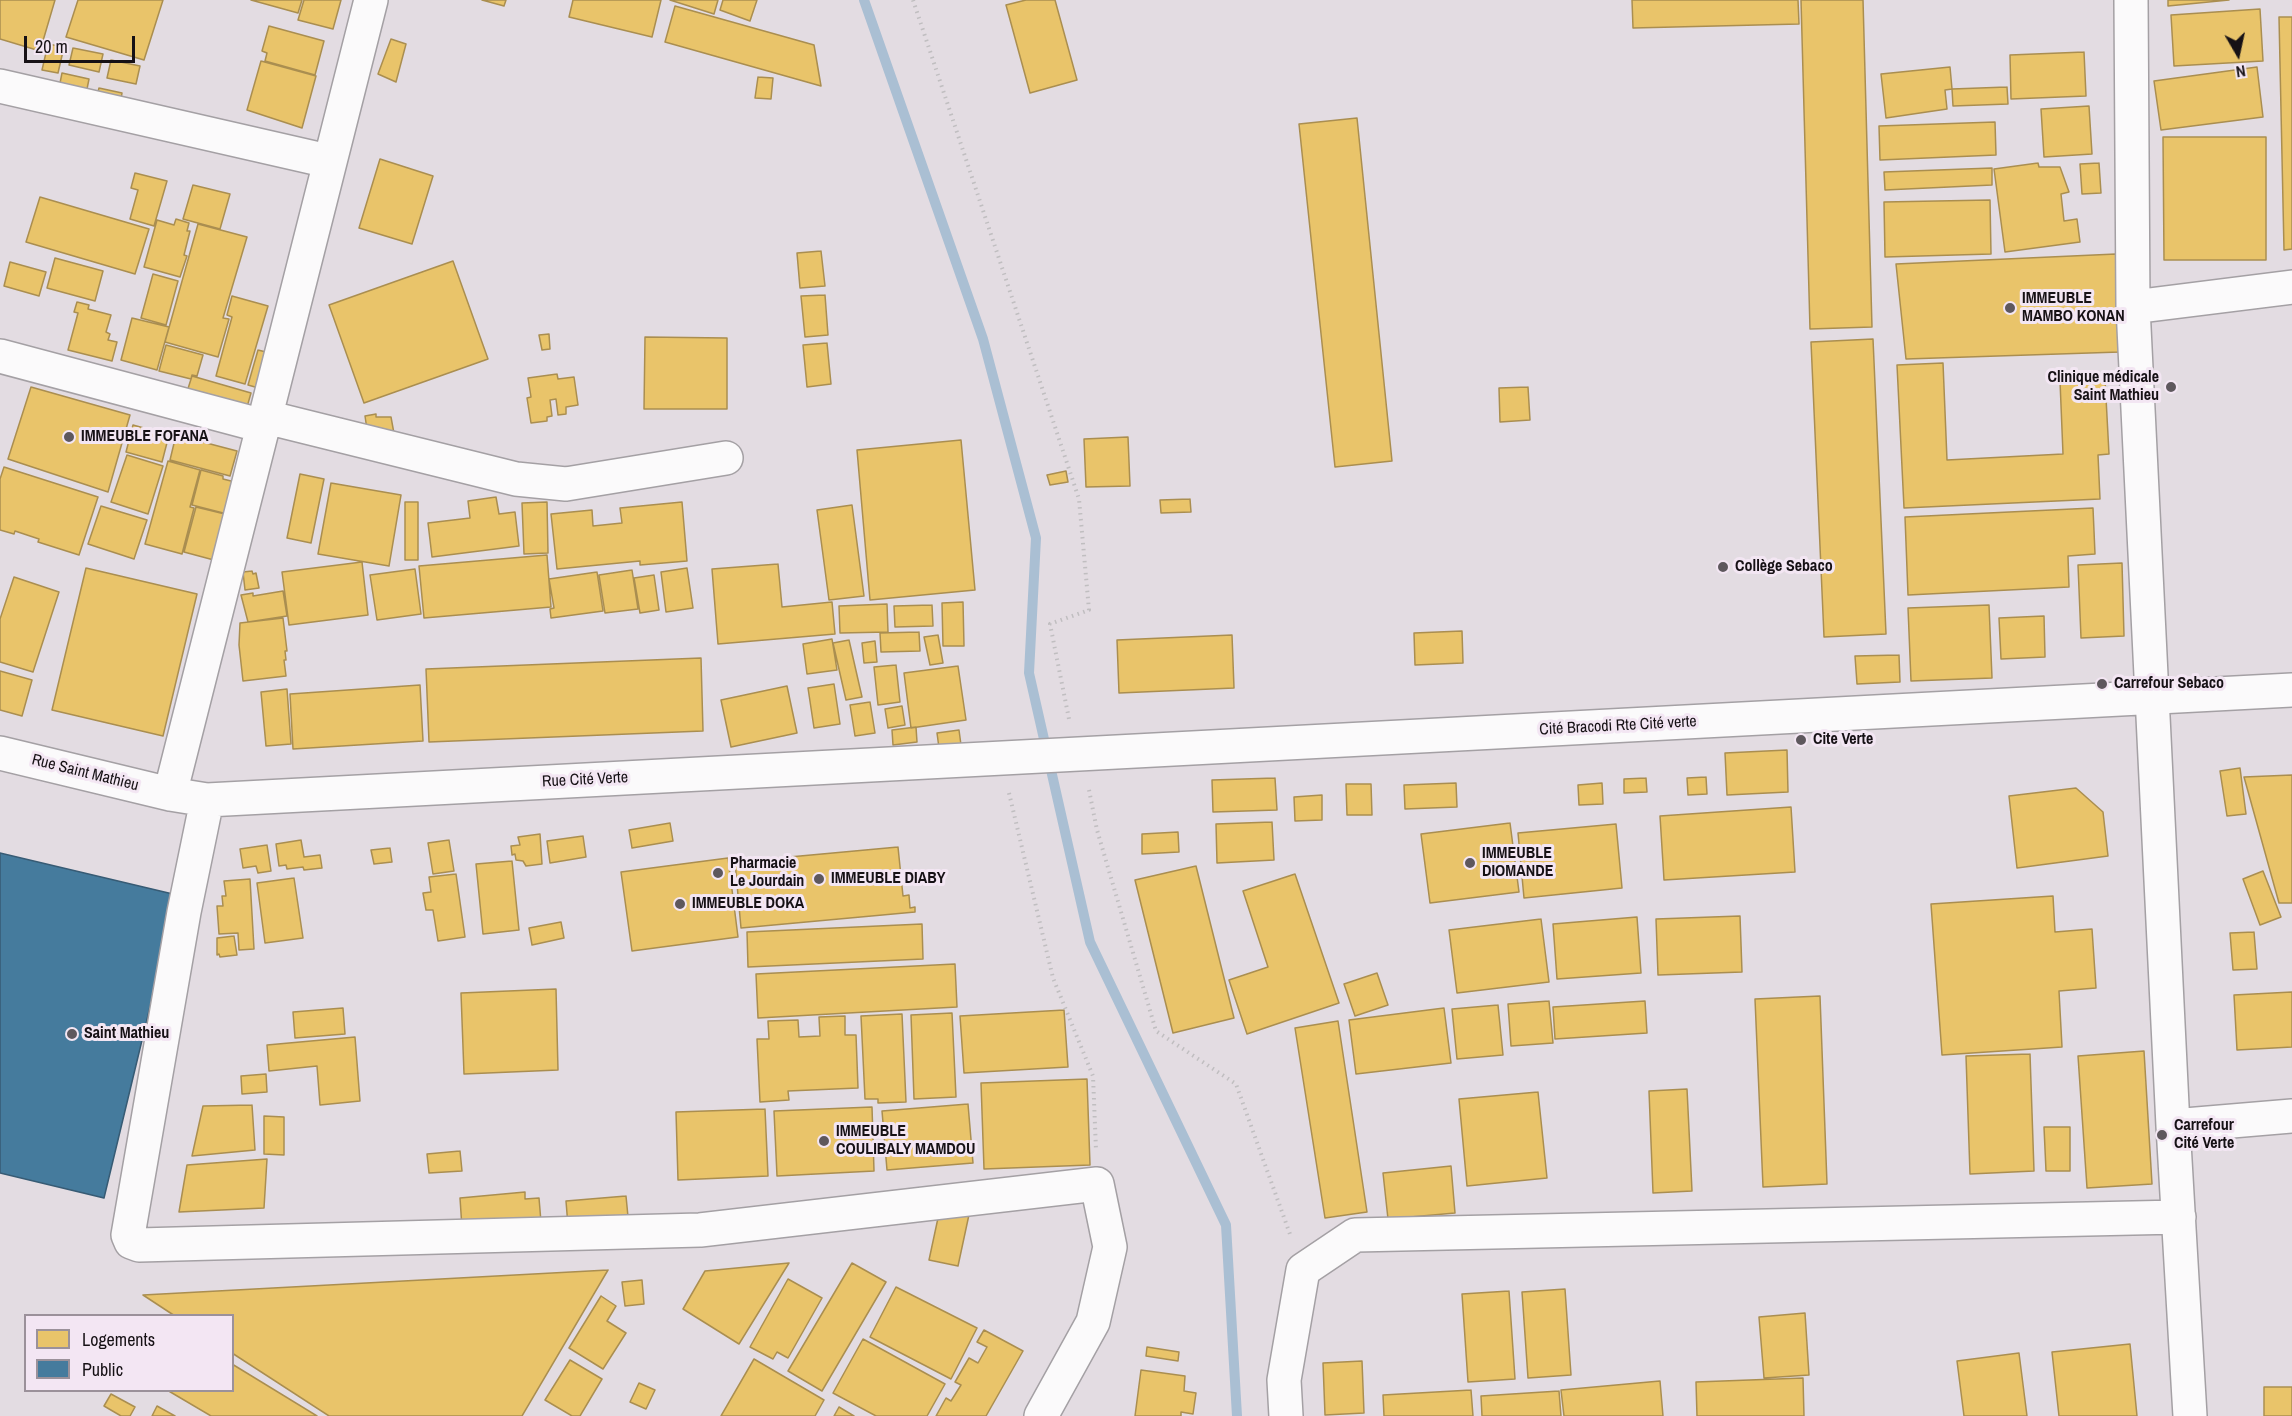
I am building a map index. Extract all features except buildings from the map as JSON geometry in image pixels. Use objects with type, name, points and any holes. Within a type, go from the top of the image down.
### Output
[{"type":"street","points":[[170,794],[370,0]]},
{"type":"street","points":[[2131,0],[2133,307],[2173,1126],[2190,1416]]},
{"type":"street","points":[[0,86],[328,161]]},
{"type":"street","points":[[2133,307],[2292,287]]},
{"type":"street","points":[[0,356],[265,422],[516,479],[566,484],[726,458]]},
{"type":"street","name":"Cité Bracodi Rte Cité verte","points":[[1001,759],[2292,690]]},
{"type":"street","name":"Rue Saint Mathieu","points":[[0,753],[170,794]]},
{"type":"street","name":"Rue Cité Verte","points":[[170,794],[207,800],[1001,759]]},
{"type":"street","points":[[207,800],[184,912],[128,1235],[131,1242],[139,1245],[700,1230],[1097,1184],[1110,1247],[1093,1322],[1041,1416]]},
{"type":"street","points":[[2173,1126],[2292,1116]]},
{"type":"street","points":[[1286,1416],[1284,1380],[1303,1270],[1355,1235],[2179,1217]]},
{"type":"path","points":[[913,0],[1079,499],[1089,610],[1050,624],[1066,709],[1082,755],[1097,830],[1156,1031],[1236,1084],[1303,1270]]},
{"type":"path","points":[[1001,759],[1053,978],[1093,1076],[1097,1184]]},
{"type":"waterway","points":[[864,0],[983,339],[1036,538],[1029,673],[1090,942],[1226,1225],[1237,1416]]},
{"type":"place","name":"IMMEUBLE MAMBO KONAN","points":[[2010,308]]},
{"type":"place","name":"Clinique médicale Saint Mathieu","points":[[2171,387]]},
{"type":"place","name":"IMMEUBLE FOFANA","points":[[69,437]]},
{"type":"place","name":"Collège Sebaco","points":[[1723,567]]},
{"type":"place","name":"Carrefour Sebaco","points":[[2102,684]]},
{"type":"place","name":"Cite Verte","points":[[1801,740]]},
{"type":"place","name":"IMMEUBLE DIOMANDE","points":[[1470,863]]},
{"type":"place","name":"Pharmacie Le Jourdain","points":[[718,873]]},
{"type":"place","name":"IMMEUBLE DIABY","points":[[819,879]]},
{"type":"place","name":"IMMEUBLE DOKA","points":[[680,904]]},
{"type":"place","name":"Saint Mathieu","points":[[72,1034]]},
{"type":"place","name":"Carrefour Cité Verte","points":[[2162,1135]]},
{"type":"place","name":"IMMEUBLE COULIBALY MAMDOU","points":[[824,1141]]}]
